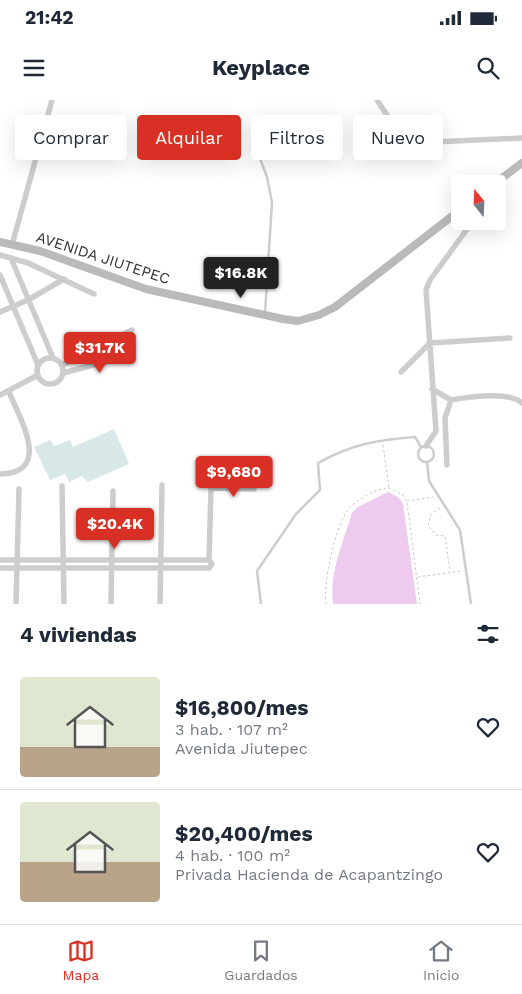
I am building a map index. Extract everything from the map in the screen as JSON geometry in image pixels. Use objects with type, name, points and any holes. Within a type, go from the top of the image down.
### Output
[{"type":"main road","points":[[506,175],[522,163]]},
{"type":"main road","name":"AVENIDA JIUTEPEC","points":[[0,242],[40,251],[146,289],[265,316],[298,321],[319,315],[335,307],[451,217]]},
{"type":"street","points":[[12,245],[52,100]]},
{"type":"street","points":[[377,100],[402,138],[412,143],[522,138]]},
{"type":"street","points":[[424,447],[436,431],[426,290],[430,280],[466,230]]},
{"type":"street","points":[[0,256],[11,258],[64,279],[94,294]]},
{"type":"street","points":[[0,274],[38,365],[38,375],[41,380],[51,384],[61,378],[63,373],[62,365],[53,358],[11,258]]},
{"type":"street","points":[[0,312],[28,300],[64,279]]},
{"type":"street","points":[[62,365],[132,330]]},
{"type":"street","points":[[401,372],[430,343],[510,338]]},
{"type":"street","points":[[63,373],[131,355]]},
{"type":"street","points":[[38,365],[46,359],[53,358]]},
{"type":"street","points":[[0,395],[9,392],[38,375]]},
{"type":"street","points":[[432,389],[452,400],[466,397],[506,396],[522,403]]},
{"type":"street","points":[[0,474],[11,474],[23,466],[29,460],[31,446],[9,392]]},
{"type":"street","points":[[447,465],[445,418],[452,400]]},
{"type":"street","points":[[160,604],[162,485]]},
{"type":"street","points":[[62,486],[65,560],[64,604]]},
{"type":"street","points":[[0,568],[209,568],[212,564],[210,560],[211,488],[254,489]]},
{"type":"street","points":[[16,604],[19,489]]},
{"type":"street","points":[[111,604],[113,491]]},
{"type":"street","points":[[0,560],[210,560]]},
{"type":"lane","points":[[261,160],[267,177],[272,202],[265,316]]},
{"type":"lane","points":[[261,604],[257,570],[296,514],[320,490],[318,463],[343,449],[382,439],[415,437],[424,447]]},
{"type":"lane","points":[[424,447],[431,447],[435,454],[433,459],[427,462],[419,458],[418,452],[424,447]]},
{"type":"lane","points":[[427,462],[429,481],[460,530],[471,604]]},
{"type":"path","points":[[382,439],[389,488]]},
{"type":"path","points":[[326,604],[324,590],[328,566],[345,515],[358,501],[389,488],[402,494],[406,501],[420,604]]},
{"type":"path","points":[[406,501],[434,497],[437,501]]},
{"type":"path","points":[[440,506],[440,509],[431,514],[428,526],[436,535],[445,536],[450,572]]},
{"type":"path","points":[[417,577],[466,570]]},
{"type":"shaded area","points":[[114,429],[129,464],[88,482],[82,476],[69,482],[65,474],[50,480],[34,447],[50,440],[54,446],[70,440],[73,447]]},
{"type":"shaded area","points":[[388,492],[398,497],[403,504],[417,604],[333,604],[332,592],[335,569],[352,513],[358,507]]}]
